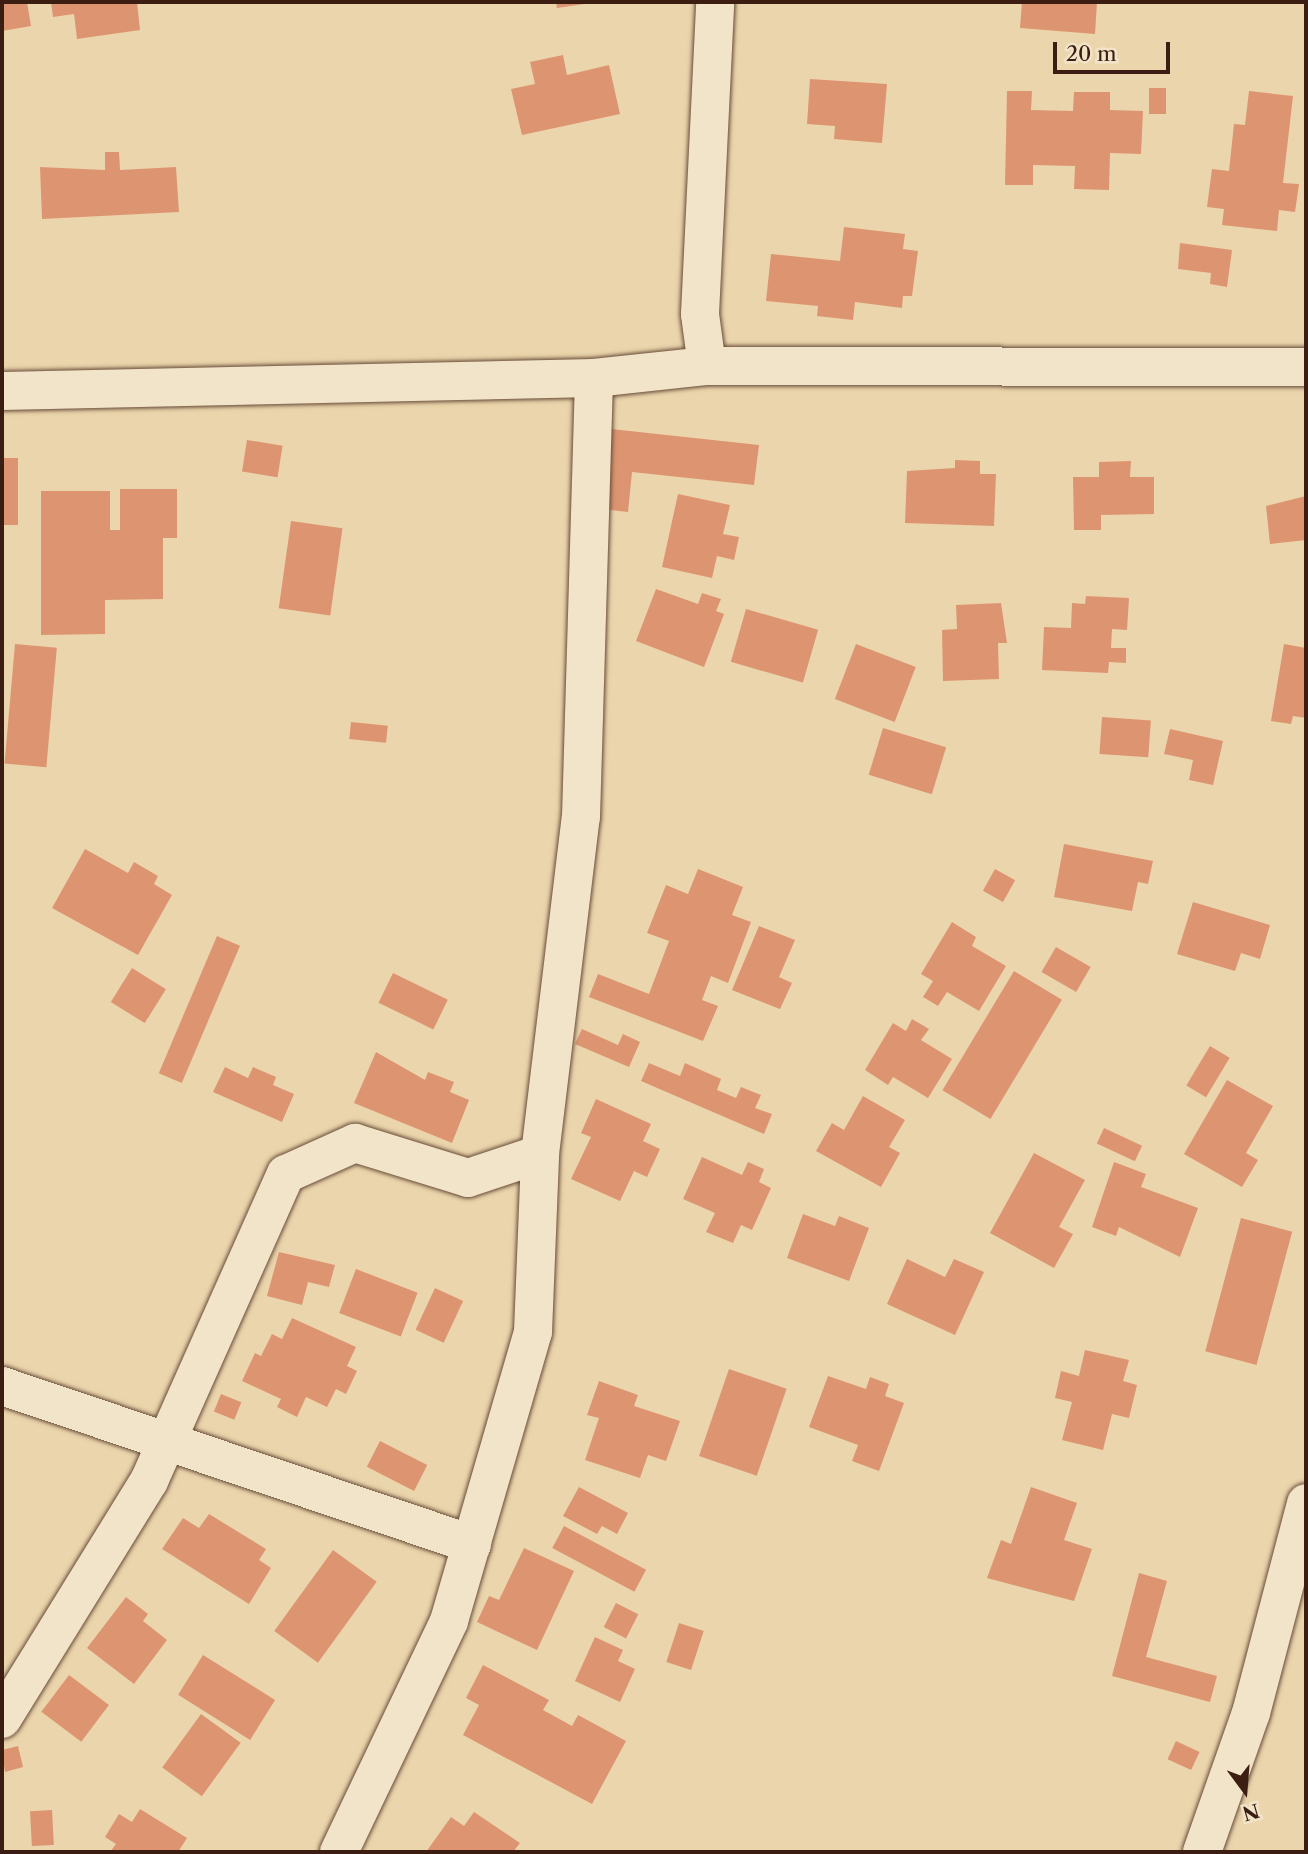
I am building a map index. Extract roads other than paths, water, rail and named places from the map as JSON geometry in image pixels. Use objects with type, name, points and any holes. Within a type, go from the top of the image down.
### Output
[{"type":"street","points":[[707,366],[699,314],[715,2]]},
{"type":"street","points":[[2,391],[594,378],[707,366],[1306,367]]},
{"type":"street","points":[[340,1852],[449,1621],[533,1332],[540,1154],[581,817],[594,378]]},
{"type":"street","points":[[2,1719],[39,1668],[170,1441],[286,1174],[355,1143],[468,1178],[540,1154]]},
{"type":"street","points":[[2,1386],[472,1544]]},
{"type":"street","points":[[1202,1852],[1251,1713],[1306,1503]]}]
